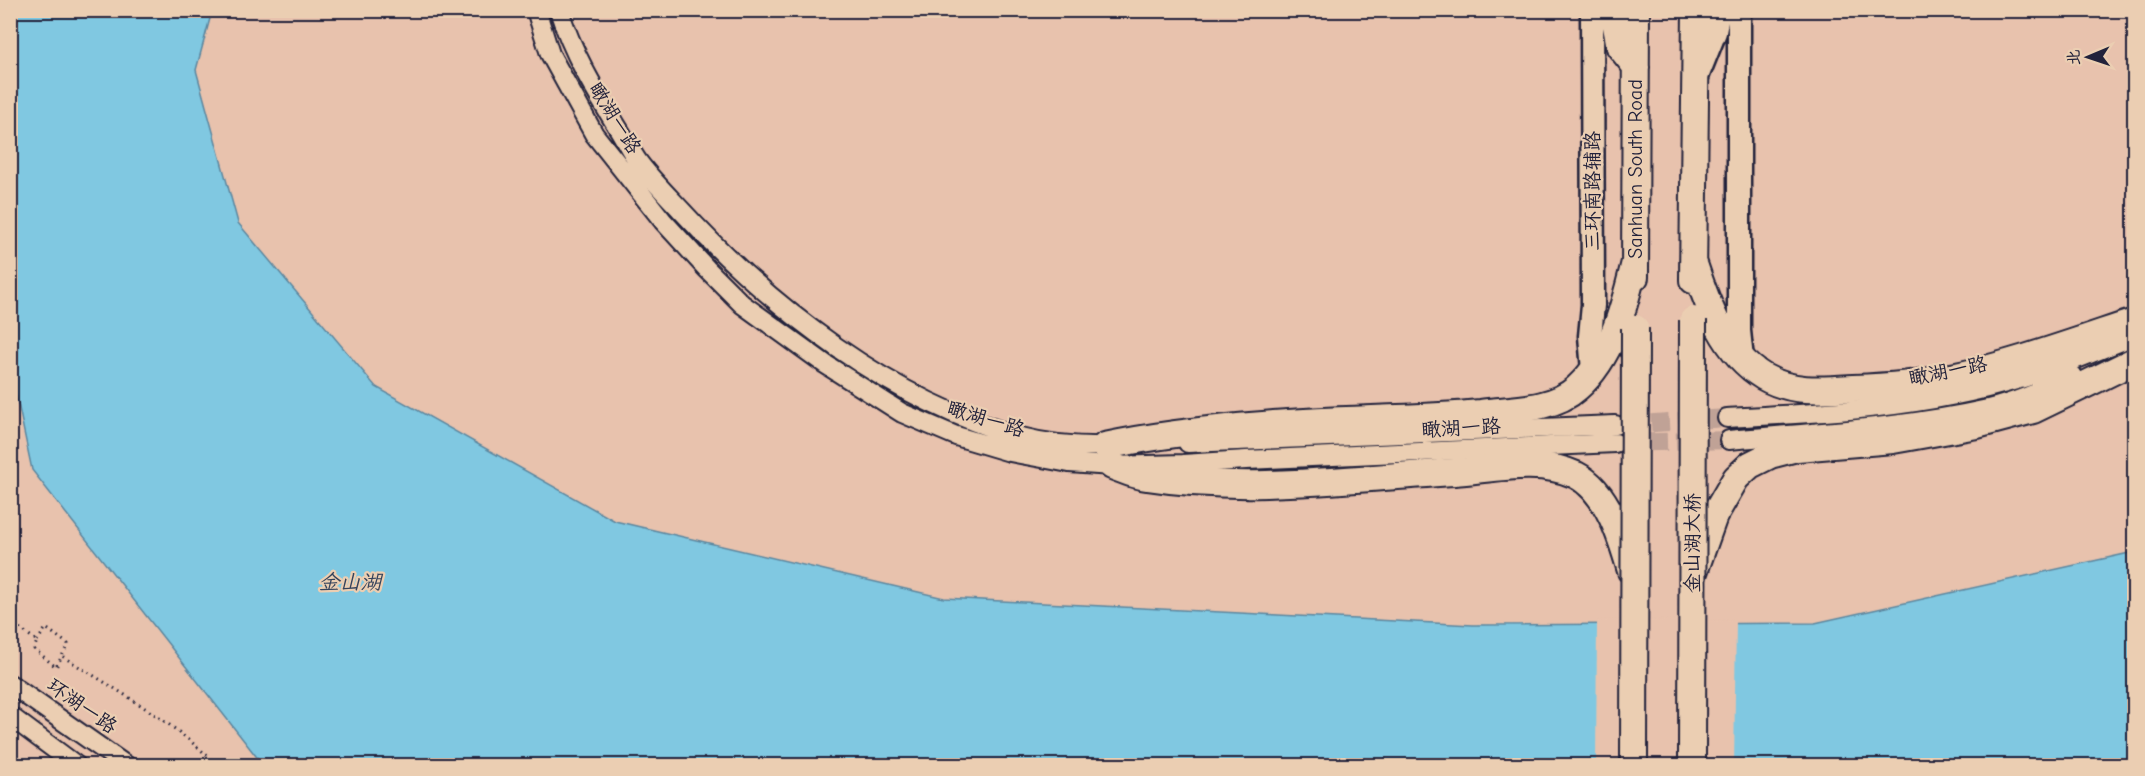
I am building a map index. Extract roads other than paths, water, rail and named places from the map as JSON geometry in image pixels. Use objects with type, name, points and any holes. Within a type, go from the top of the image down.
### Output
[{"type":"highway","points":[[1613,10],[1620,46],[1636,67]]},
{"type":"highway","name":"Sanhuan South Road","points":[[1634,580],[1636,10]]},
{"type":"highway","points":[[1696,10],[1694,264],[1706,300],[1721,332],[1742,359],[1764,377],[1792,388],[1825,390],[1881,387],[1951,377],[2050,351],[2134,322]]},
{"type":"highway","points":[[1109,456],[1150,436],[1264,424],[1439,417],[1525,409],[1556,401],[1576,390],[1593,370],[1614,336],[1625,304],[1635,262]]},
{"type":"highway","name":"金山湖大桥","points":[[1692,765],[1694,264]]},
{"type":"highway","points":[[1692,578],[1714,516],[1736,478],[1750,465],[1770,455],[1797,448],[1893,440],[1977,425],[2033,410],[2134,361]]},
{"type":"highway","points":[[1109,456],[1145,477],[1239,484],[1337,480],[1522,466],[1554,467],[1578,476],[1606,506],[1622,538],[1634,580],[1634,765]]},
{"type":"main road","name":"三环南路辅路","points":[[1592,10],[1593,305],[1590,336],[1593,370]]},
{"type":"main road","points":[[1695,81],[1715,32],[1719,10]]},
{"type":"main road","points":[[1739,10],[1739,331],[1742,359]]},
{"type":"street","name":"瞰湖一路","points":[[536,10],[550,54],[594,134],[663,221],[742,304],[783,335],[862,388],[902,413],[934,427],[1010,452],[1069,463],[1109,456]]},
{"type":"street","name":"瞰湖一路","points":[[558,10],[597,93],[638,162],[705,236],[794,316],[872,370],[976,422],[1023,438],[1075,446],[1109,456],[1183,464],[1615,434]]},
{"type":"street","name":"瞰湖一路","points":[[1727,418],[1830,412],[1960,394],[2020,379],[2134,336]]},
{"type":"street","points":[[1729,440],[1883,425],[1989,408],[2038,392],[2134,352]]},
{"type":"street","name":"环湖一路","points":[[10,684],[127,765]]},
{"type":"street","points":[[10,716],[77,765]]},
{"type":"water","name":"金山湖","points":[[10,11],[212,11],[196,70],[238,223],[376,387],[615,521],[944,598],[1473,625],[1815,623],[2134,552],[2134,765],[263,765],[32,470],[10,365]]},
{"type":"tunnel","points":[[1624,425],[1727,418]]},
{"type":"tunnel","points":[[1622,443],[1729,440]]}]
